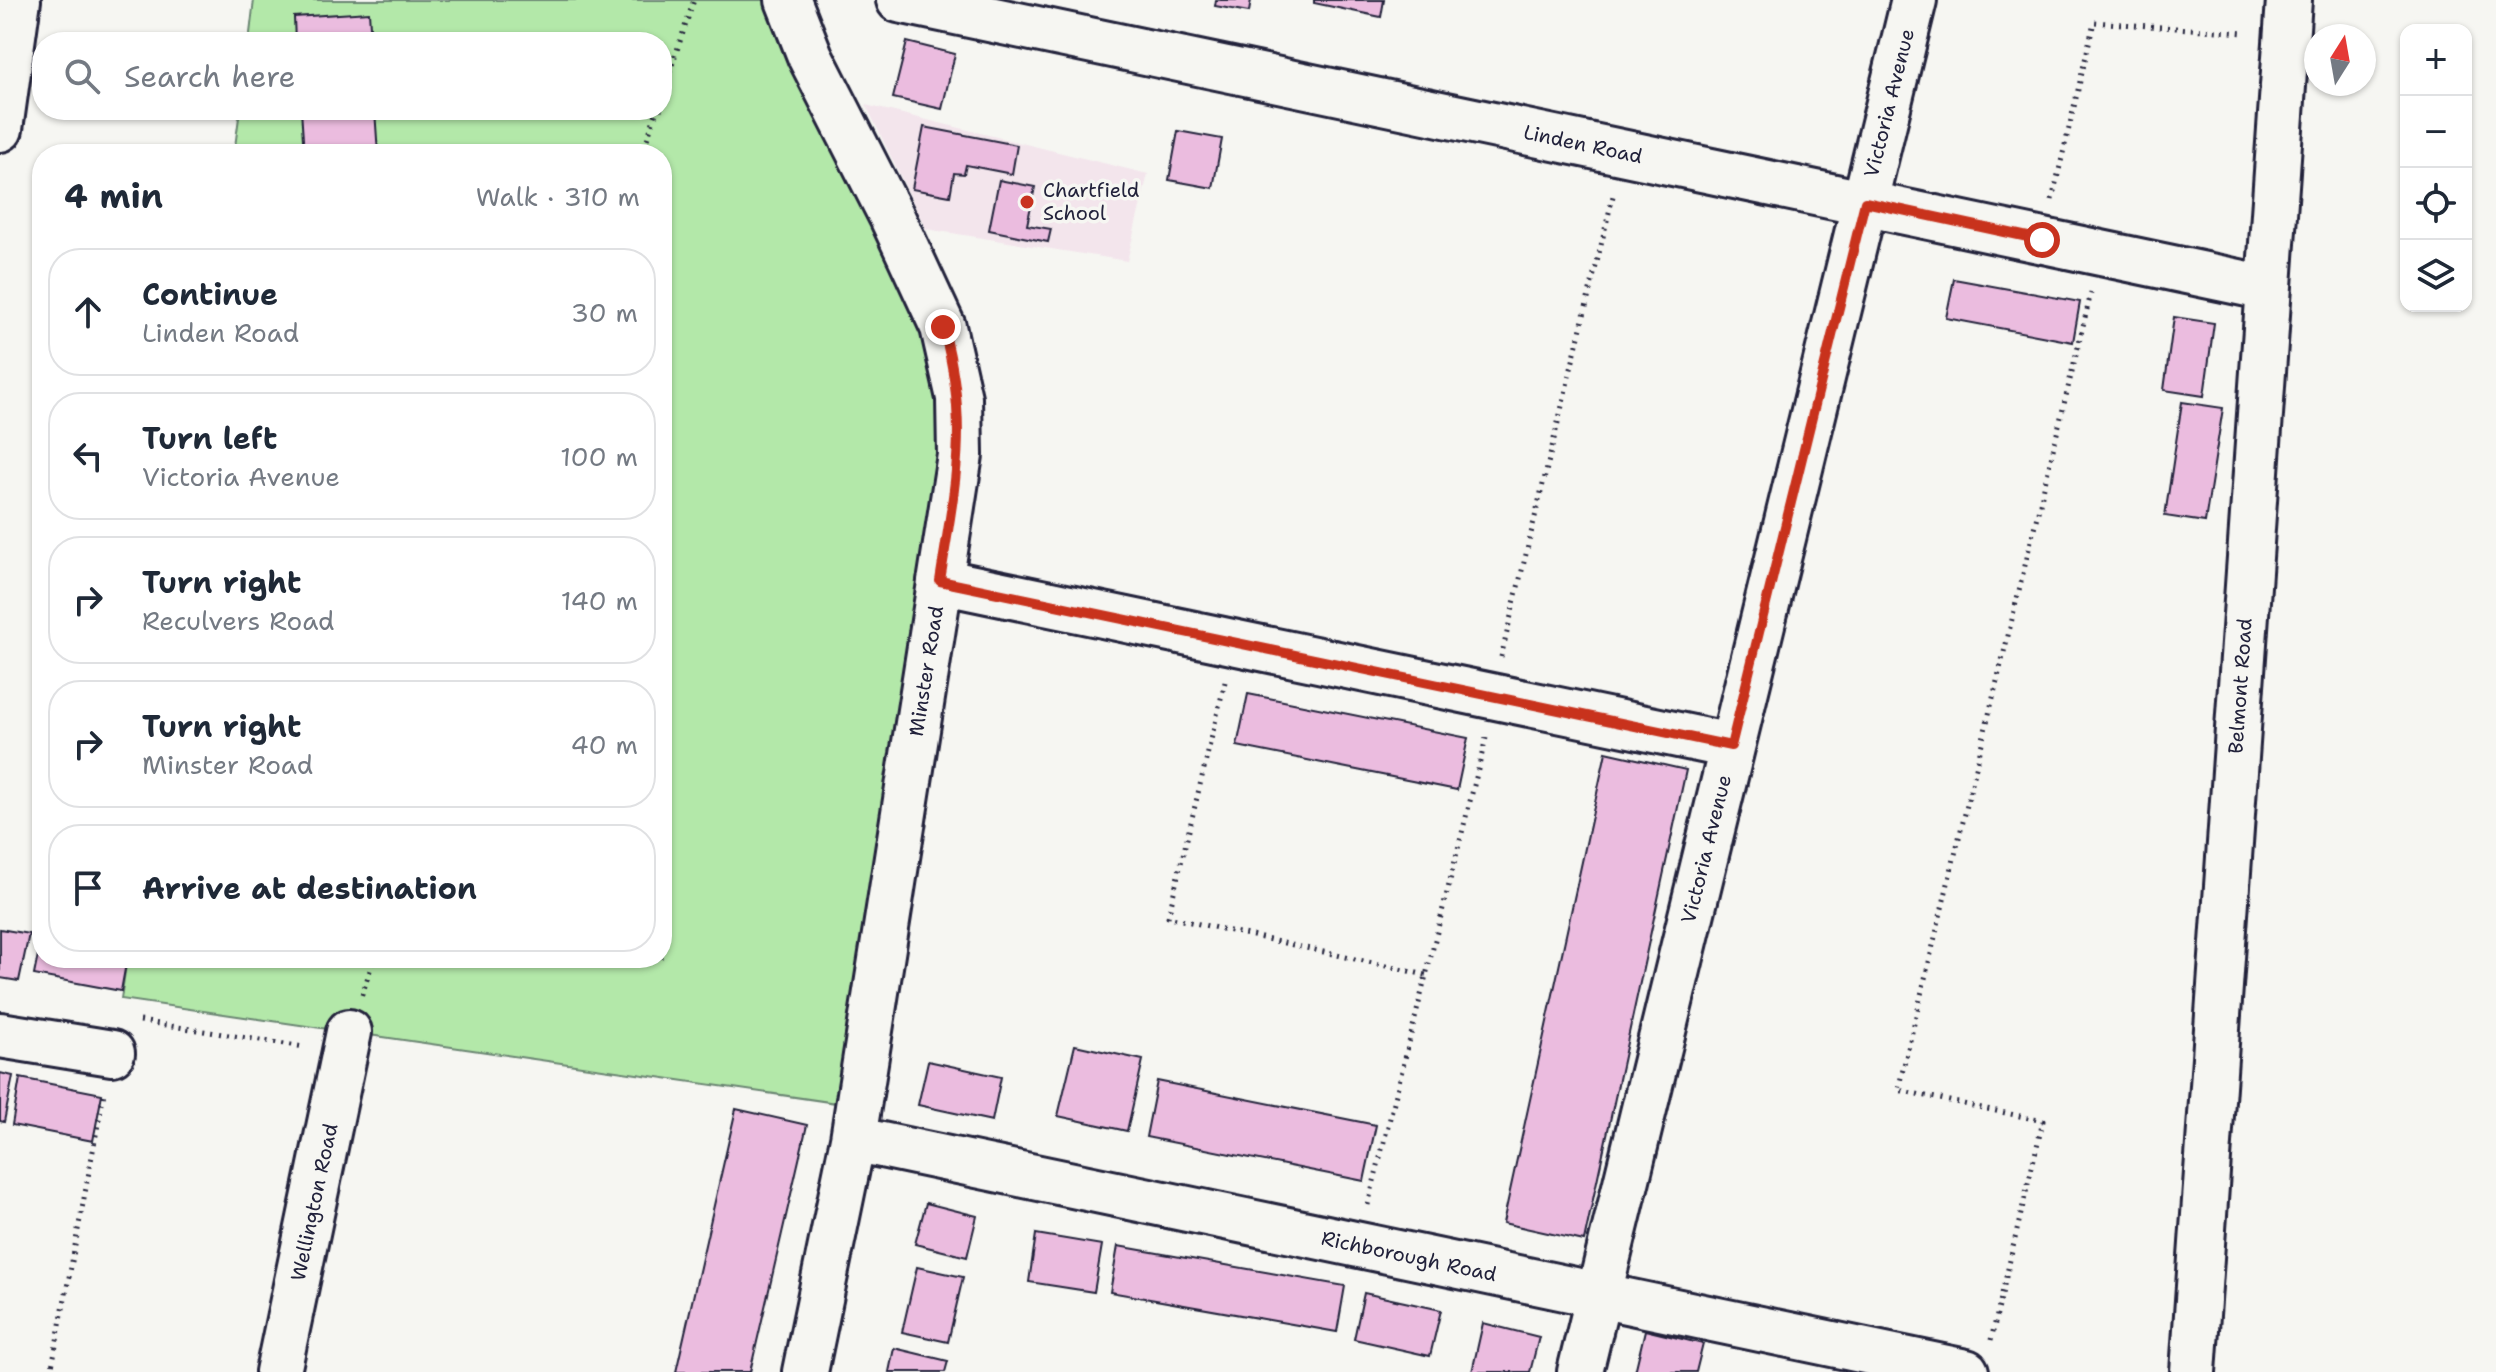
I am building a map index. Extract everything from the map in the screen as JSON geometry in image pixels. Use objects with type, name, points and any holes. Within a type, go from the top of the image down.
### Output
[{"type":"street","points":[[0,129],[18,0]]},
{"type":"street","name":"Minster Road","points":[[788,0],[810,56],[892,217],[943,327],[959,398],[960,455],[853,1139],[805,1372]]},
{"type":"street","name":"Linden Road","points":[[899,0],[2267,288]]},
{"type":"street","name":"Victoria Avenue","points":[[1580,1372],[1914,0]]},
{"type":"street","name":"Belmont Road","points":[[2193,1372],[2287,17]]},
{"type":"street","points":[[940,581],[1731,746]]},
{"type":"street","points":[[0,1035],[112,1053]]},
{"type":"street","name":"Wellington Road","points":[[278,1372],[347,1042]]},
{"type":"street","name":"Richborough Road","points":[[853,1139],[1599,1296],[1978,1357]]},
{"type":"path","points":[[672,65],[694,0]]},
{"type":"path","points":[[2042,240],[2094,22],[2287,17]]},
{"type":"path","points":[[645,144],[654,120]]},
{"type":"path","points":[[1359,1245],[1623,152]]},
{"type":"path","points":[[1978,1357],[2043,1121],[1898,1090],[2101,253]]},
{"type":"path","points":[[1235,642],[1168,917],[1426,975]]},
{"type":"path","points":[[51,1372],[119,1018],[347,1042]]},
{"type":"shaded area","name":"Chartfield School","points":[[866,105],[1148,174],[1127,261],[926,229]]},
{"type":"green space","points":[[254,0],[788,0],[952,360],[857,1106],[121,999],[126,968],[672,968],[672,144],[235,144],[239,120],[672,120],[672,32],[250,32]]},
{"type":"building","points":[[1216,0],[1251,0],[1249,12],[1215,6]]},
{"type":"building","points":[[1314,0],[1384,0],[1381,17],[1314,3]]},
{"type":"building","points":[[369,12],[370,32],[295,32],[294,17]]},
{"type":"building","points":[[907,42],[955,54],[942,109],[893,98]]},
{"type":"building","points":[[302,120],[376,120],[377,144],[303,144]]},
{"type":"building","points":[[924,127],[1017,145],[1012,174],[966,165],[964,174],[954,173],[950,196],[912,189]]},
{"type":"building","points":[[1178,131],[1222,139],[1213,188],[1169,180]]},
{"type":"building","points":[[999,180],[1035,187],[1027,225],[1051,229],[1048,242],[989,230]]},
{"type":"building","points":[[1954,279],[2080,302],[2073,342],[1946,318]]},
{"type":"building","points":[[2174,317],[2214,323],[2204,396],[2164,390]]},
{"type":"building","points":[[2182,402],[2223,408],[2205,522],[2165,516]]},
{"type":"building","points":[[1248,694],[1468,738],[1457,790],[1237,746]]},
{"type":"building","points":[[1606,752],[1686,770],[1584,1241],[1503,1223]]},
{"type":"building","points":[[0,929],[29,934],[19,981],[0,978]]},
{"type":"building","points":[[35,968],[125,968],[121,991],[34,975]]},
{"type":"building","points":[[1075,1045],[1143,1060],[1127,1131],[1058,1116]]},
{"type":"building","points":[[928,1061],[1001,1077],[992,1121],[918,1105]]},
{"type":"building","points":[[0,1073],[13,1076],[4,1122],[0,1121]]},
{"type":"building","points":[[20,1078],[102,1094],[93,1141],[12,1125]]},
{"type":"building","points":[[1157,1081],[1376,1125],[1364,1181],[1146,1137]]},
{"type":"building","points":[[736,1109],[807,1125],[750,1372],[676,1372]]},
{"type":"building","points":[[926,1203],[977,1216],[967,1257],[915,1244]]},
{"type":"building","points":[[1036,1234],[1102,1245],[1094,1292],[1029,1282]]},
{"type":"building","points":[[1118,1246],[1345,1286],[1337,1332],[1110,1292]]},
{"type":"building","points":[[917,1267],[963,1277],[948,1342],[902,1332]]},
{"type":"building","points":[[1364,1293],[1441,1310],[1430,1356],[1354,1339]]},
{"type":"building","points":[[1483,1323],[1539,1337],[1530,1372],[1472,1372]]},
{"type":"building","points":[[1645,1330],[1703,1344],[1696,1372],[1635,1372]]},
{"type":"building","points":[[894,1348],[948,1361],[945,1372],[889,1372]]},
{"type":"place","name":"Chartfield School","points":[[1027,202]]},
{"type":"route","points":[[943,327],[959,398],[960,455],[940,581],[1731,746],[1865,202],[2042,240]]}]
